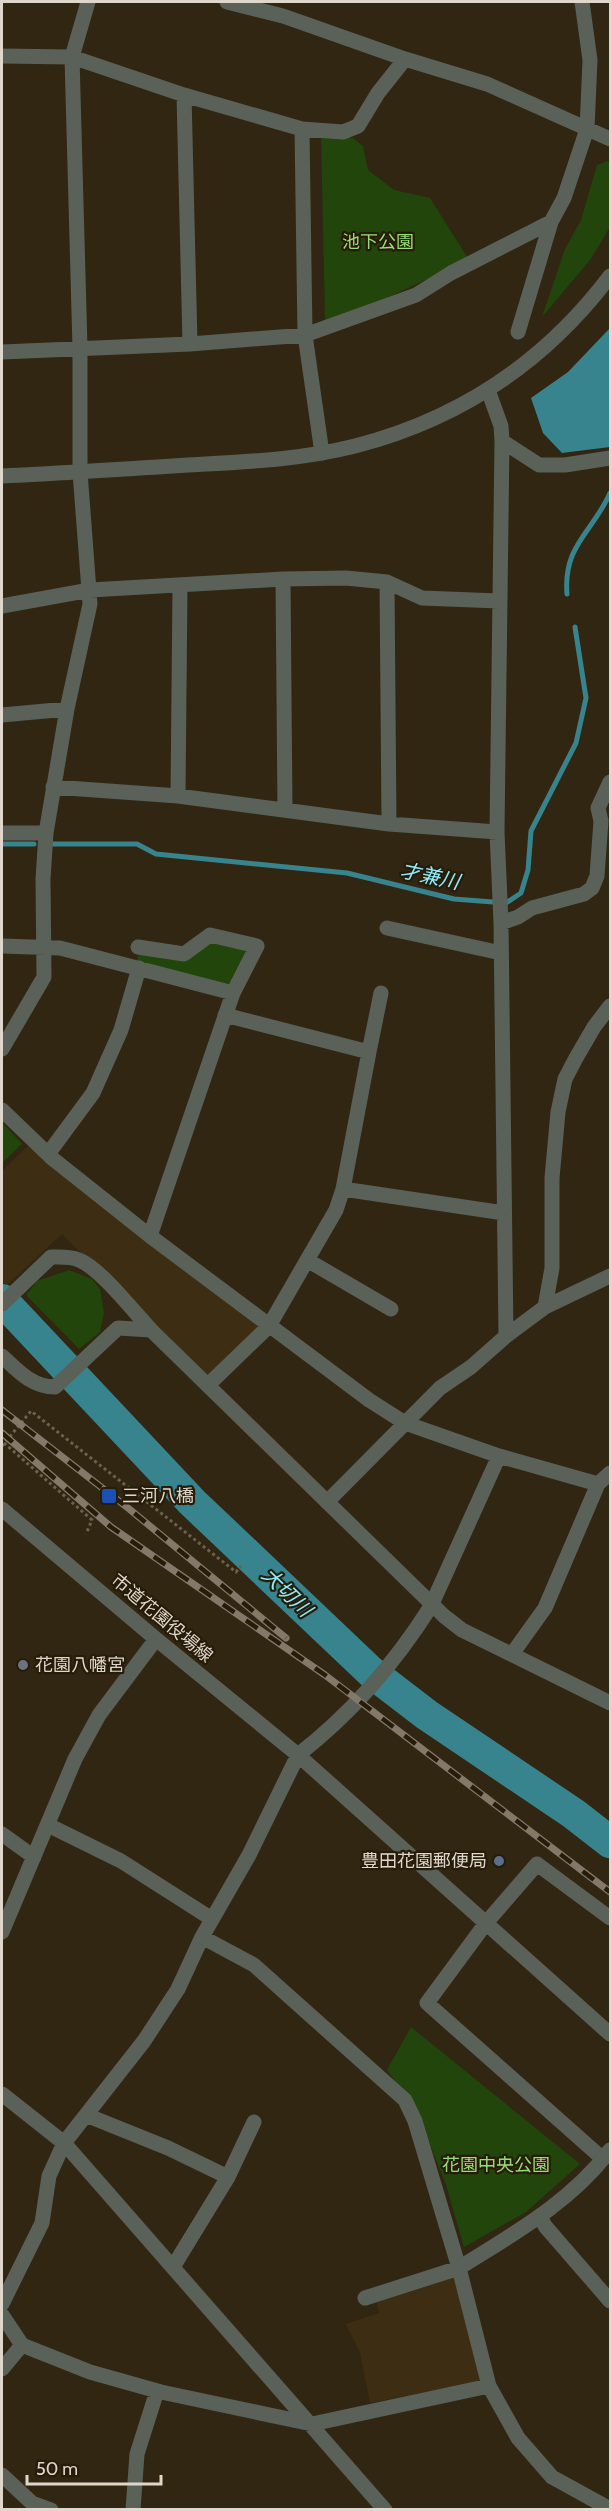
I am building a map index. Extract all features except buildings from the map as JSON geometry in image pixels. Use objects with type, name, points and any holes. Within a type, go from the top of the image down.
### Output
[{"type":"street","points":[[2,1049],[44,978],[43,879],[46,833],[67,709],[90,604],[80,472],[80,348],[72,57],[88,2]]},
{"type":"street","points":[[227,2],[283,16],[405,59],[487,84],[610,139]]},
{"type":"street","points":[[518,332],[551,222],[564,198],[587,129],[590,60],[582,2]]},
{"type":"street","points":[[2,56],[72,57],[184,95],[302,129],[343,132],[358,126],[378,93],[405,59]]},
{"type":"street","points":[[184,95],[190,344]]},
{"type":"street","points":[[302,129],[305,335],[322,453]]},
{"type":"street","points":[[2,352],[190,344],[305,335],[416,295],[451,273],[551,222]]},
{"type":"street","points":[[2,476],[271,460],[353,447],[419,426],[488,390],[522,368],[570,322],[610,276]]},
{"type":"street","points":[[488,390],[501,426],[502,441],[497,832],[501,953],[506,1336]]},
{"type":"street","points":[[502,441],[539,465],[565,465],[610,458]]},
{"type":"street","points":[[2,606],[90,590],[283,579],[346,578],[387,582],[401,586],[422,598],[499,601]]},
{"type":"street","points":[[283,579],[285,810]]},
{"type":"street","points":[[387,582],[389,824]]},
{"type":"street","points":[[178,796],[180,586]]},
{"type":"street","points":[[2,716],[67,709]]},
{"type":"street","points":[[500,909],[518,917],[532,908],[584,894],[592,888],[597,876],[601,821],[598,808],[610,782]]},
{"type":"street","points":[[53,787],[178,796],[389,824],[497,832]]},
{"type":"street","points":[[2,833],[46,833]]},
{"type":"street","points":[[387,928],[501,953]]},
{"type":"street","points":[[138,946],[184,954],[210,935],[257,946],[233,993],[150,1236]]},
{"type":"street","points":[[2,946],[60,948],[233,993]]},
{"type":"street","points":[[48,1154],[77,1117],[103,1072],[121,1030],[139,968]]},
{"type":"street","points":[[208,1384],[269,1326],[336,1210],[343,1189],[381,993]]},
{"type":"street","points":[[545,1307],[552,1269],[552,1178],[558,1112],[565,1080],[576,1058],[594,1027],[609,1011]]},
{"type":"street","points":[[225,1015],[369,1052]]},
{"type":"street","points":[[2,1110],[48,1154],[150,1236],[369,1400],[405,1423],[499,1456],[598,1484]]},
{"type":"street","points":[[343,1189],[504,1213]]},
{"type":"street","points":[[2,1304],[51,1257],[80,1260],[96,1272],[151,1330],[431,1606],[462,1630],[610,1703]]},
{"type":"street","points":[[307,1260],[391,1309]]},
{"type":"street","points":[[327,1502],[440,1388],[471,1367],[506,1336],[545,1307],[610,1276]]},
{"type":"street","points":[[117,1294],[118,1328]]},
{"type":"street","points":[[2,1356],[24,1377],[41,1387],[55,1387],[118,1328],[151,1330]]},
{"type":"street","points":[[2,2304],[42,2223],[49,2176],[64,2143],[144,2041],[178,1989],[202,1937],[249,1855],[298,1755],[330,1730],[366,1694],[410,1638],[431,1606],[499,1456]]},
{"type":"street","points":[[513,1654],[545,1608],[598,1484],[610,1473]]},
{"type":"street","name":"市道花園役場線","points":[[2,1509],[298,1755],[610,2034]]},
{"type":"street","points":[[2,1932],[75,1759],[99,1715],[156,1639]]},
{"type":"street","points":[[48,1825],[121,1861],[212,1919]]},
{"type":"street","points":[[2,1834],[34,1857]]},
{"type":"street","points":[[365,2298],[459,2268],[540,2216],[585,2178],[607,2155],[427,2003],[486,1923],[537,1864],[610,1918]]},
{"type":"street","points":[[202,1937],[254,1965],[405,2100],[414,2121],[459,2268],[489,2386],[518,2438],[552,2477],[610,2508]]},
{"type":"street","points":[[2,2094],[64,2143],[385,2510]]},
{"type":"street","points":[[86,2115],[168,2148],[228,2177]]},
{"type":"street","points":[[173,2267],[228,2177],[254,2122]]},
{"type":"street","points":[[540,2216],[545,2226],[610,2301]]},
{"type":"street","points":[[2,2315],[22,2345],[90,2372],[157,2391],[312,2424],[489,2386]]},
{"type":"street","points":[[2,2369],[22,2345]]},
{"type":"street","points":[[133,2510],[137,2454],[157,2391]]},
{"type":"street","points":[[2,2475],[32,2503],[51,2510]]},
{"type":"path","points":[[86,1533],[92,1520],[3,1445],[31,1411],[236,1572],[241,1566]]},
{"type":"shaded area","points":[[28,1146],[264,1322],[207,1379],[62,1234],[6,1286],[2,1280],[2,1171]]},
{"type":"shaded area","points":[[454,2274],[481,2381],[370,2403],[360,2353],[346,2324],[379,2313],[376,2298]]},
{"type":"green space","name":"池下公園","points":[[325,135],[353,138],[363,146],[368,170],[394,190],[430,198],[469,260],[334,322],[325,320],[321,137]]},
{"type":"green space","points":[[610,162],[610,227],[590,260],[542,317],[565,249],[581,220],[597,165]]},
{"type":"green space","points":[[210,939],[252,948],[231,988],[136,962],[140,951],[183,958]]},
{"type":"green space","points":[[2,1122],[22,1144],[2,1163]]},
{"type":"green space","points":[[69,1270],[92,1279],[100,1289],[104,1313],[100,1332],[79,1349],[26,1295],[37,1281]]},
{"type":"green space","name":"花園中央公園","points":[[411,2027],[580,2164],[526,2212],[464,2247],[446,2185],[416,2109],[387,2070]]},
{"type":"water","points":[[610,328],[610,447],[562,453],[543,433],[531,398],[568,372]]},
{"type":"waterway","name":"才兼川","points":[[567,594],[567,577],[574,551],[610,493]]},
{"type":"waterway","name":"才兼川","points":[[53,844],[137,844],[156,854],[347,873],[454,899],[506,903],[521,893],[528,870],[531,831],[576,743],[586,698],[575,627]]},
{"type":"waterway","name":"才兼川","points":[[2,844],[34,844]]},
{"type":"waterway","name":"大切川","points":[[2,1300],[192,1502],[371,1672],[427,1715],[574,1814],[610,1842]]},
{"type":"railway","points":[[2,1410],[128,1508],[286,1638]]},
{"type":"railway","points":[[2,1433],[111,1527],[325,1675],[610,1892]]},
{"type":"place","name":"三河八橋","points":[[109,1496]]},
{"type":"place","name":"花園八幡宮","points":[[23,1665]]},
{"type":"place","name":"豊田花園郵便局","points":[[499,1861]]}]
